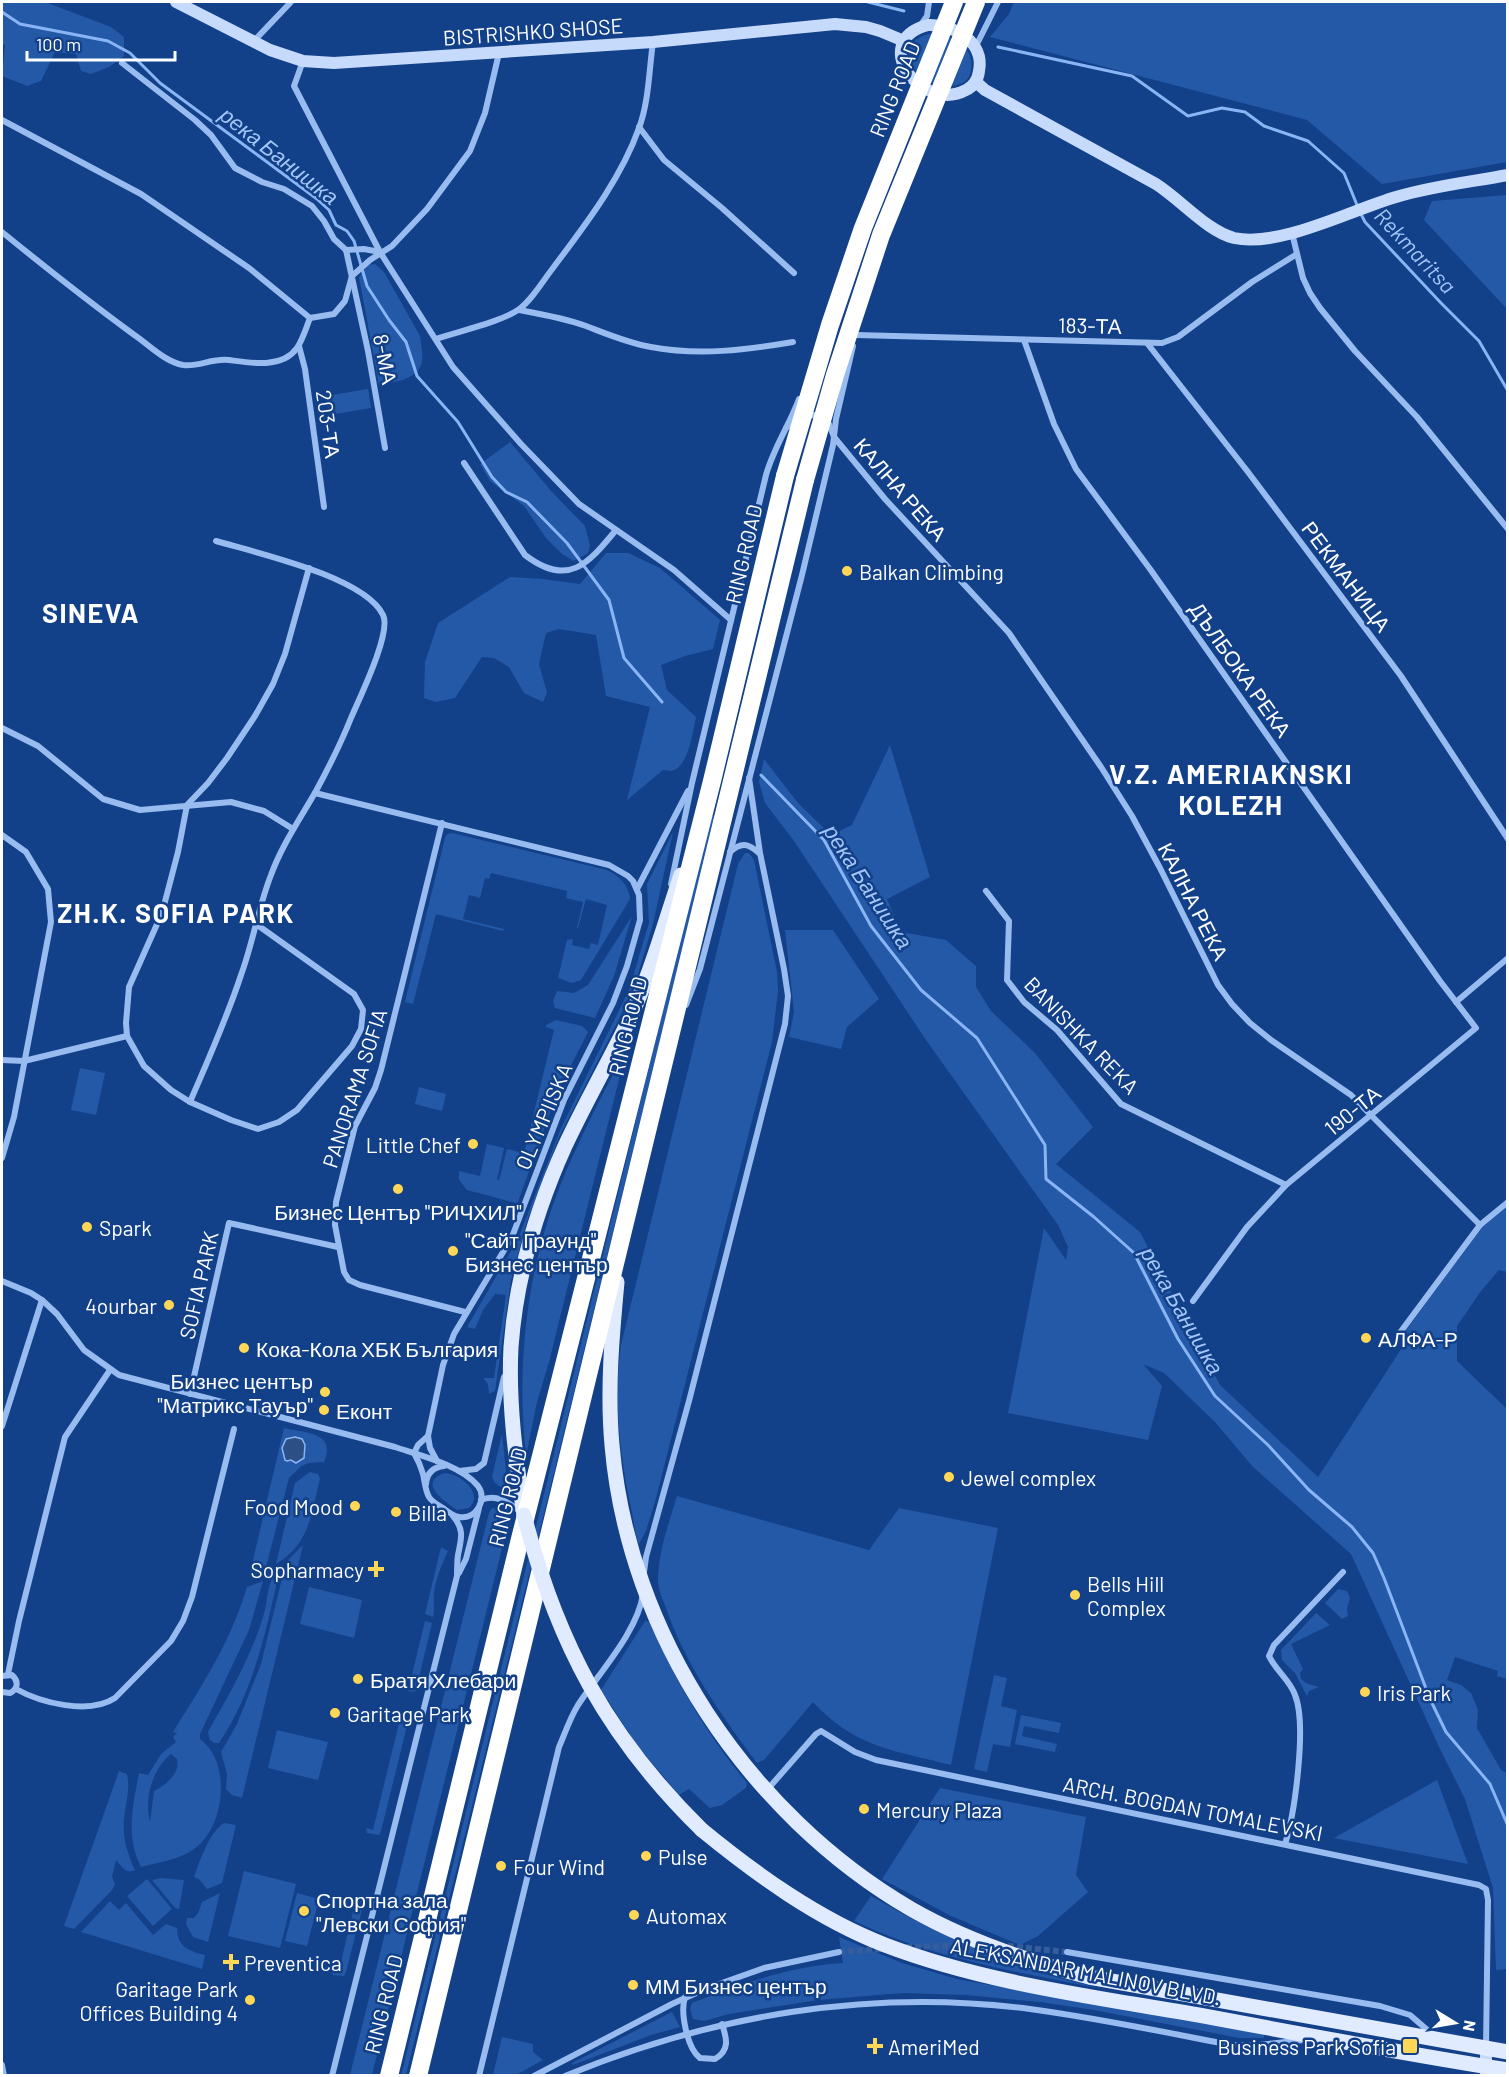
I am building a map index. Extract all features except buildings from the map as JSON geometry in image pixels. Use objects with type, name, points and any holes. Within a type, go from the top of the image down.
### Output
[{"type":"highway","name":"RING ROAD","points":[[389,2076],[515,1560],[712,781],[784,476],[830,325],[863,228],[954,2]]},
{"type":"highway","name":"RING ROAD","points":[[418,2076],[805,480],[835,375],[881,235],[976,2]]},
{"type":"highway","points":[[617,1153],[655,955]]},
{"type":"main road","name":"BISTRISHKO SHOSE","points":[[176,2],[253,42],[303,61],[334,63],[653,42],[835,24],[880,31],[904,41]]},
{"type":"main road","points":[[933,25],[948,28],[969,39],[976,49],[980,68],[976,82],[964,91],[950,94],[928,90],[914,81],[908,74],[901,57],[904,41],[917,29],[933,25]]},
{"type":"main road","points":[[976,82],[985,90],[1156,184],[1173,195],[1210,227],[1223,234],[1250,240],[1266,239],[1292,232],[1388,200],[1450,185],[1508,175]]},
{"type":"main road","name":"ALEKSANDAR MALINOV BLVD.","points":[[712,781],[655,955],[628,1023],[566,1143],[546,1194],[525,1266],[511,1347],[514,1437],[524,1515],[542,1581],[556,1620],[587,1683],[613,1725],[647,1772],[702,1830],[740,1862],[785,1892],[843,1925],[883,1944],[938,1964],[1034,1987],[1323,2038],[1486,2071],[1508,2070]]},
{"type":"main road","name":"ALEKSANDAR MALINOV BLVD.","points":[[621,1243],[610,1386],[612,1445],[618,1492],[627,1535],[644,1589],[670,1651],[726,1739],[789,1815],[835,1857],[876,1887],[933,1920],[1002,1952],[1036,1964],[1089,1977],[1508,2052]]},
{"type":"main road","points":[[1486,2048],[1486,2071]]},
{"type":"street","points":[[917,29],[925,20],[929,2]]},
{"type":"street","points":[[976,49],[978,39],[998,2]]},
{"type":"street","points":[[253,42],[286,4]]},
{"type":"street","points":[[436,339],[519,310],[570,245],[607,192],[623,164],[639,127],[645,102],[653,42]]},
{"type":"street","points":[[2,120],[141,194],[249,268],[310,318],[334,314],[345,301],[352,276],[380,252],[392,246],[427,208],[470,151],[485,113],[500,53]]},
{"type":"street","points":[[303,61],[294,86],[380,252],[453,367],[521,444],[579,504],[674,570],[731,620]]},
{"type":"street","points":[[122,63],[211,135],[235,168],[262,182],[284,189],[312,206],[334,239],[346,250],[364,249],[380,252]]},
{"type":"street","points":[[908,74],[910,88]]},
{"type":"street","points":[[902,205],[940,104],[950,94]]},
{"type":"street","points":[[639,127],[664,160],[722,208],[794,273]]},
{"type":"street","points":[[814,351],[878,170]]},
{"type":"street","points":[[2,232],[168,359],[184,365],[214,359],[268,363],[284,360],[299,346],[310,318]]},
{"type":"street","points":[[1292,232],[1303,278],[1320,308],[1354,351],[1417,417],[1508,529]]},
{"type":"street","name":"8-МА","points":[[346,250],[368,351],[385,448]]},
{"type":"street","name":"183-ТА","points":[[856,336],[1162,343],[1178,337],[1252,282],[1297,254]]},
{"type":"street","points":[[519,310],[562,318],[649,347],[681,352],[739,351],[793,342]]},
{"type":"street","points":[[663,1067],[700,969],[802,575],[831,456],[836,419],[860,324]]},
{"type":"street","name":"ДЪЛБОКА РЕКА","points":[[1024,340],[1054,424],[1076,469],[1150,569],[1456,1002]]},
{"type":"street","name":"РЕКМАНИЦА","points":[[1147,343],[1248,472],[1401,676],[1508,839]]},
{"type":"street","name":"203-ТА","points":[[299,346],[305,369],[324,507]]},
{"type":"street","points":[[661,934],[692,783],[766,475],[776,445],[794,414],[800,396]]},
{"type":"street","name":"КАЛНА РЕКА","points":[[786,428],[801,416],[815,415],[829,424],[834,437],[885,499],[1009,633],[1132,816],[1218,985],[1232,1004],[1250,1023],[1351,1095],[1480,1225]]},
{"type":"street","points":[[464,463],[525,555],[536,564],[552,570],[566,571],[576,568],[594,556],[616,530]]},
{"type":"street","points":[[190,1102],[242,975],[271,875],[293,828],[315,793],[347,728],[368,679],[386,627],[384,616],[376,606],[350,586],[329,575],[216,541]]},
{"type":"street","points":[[256,924],[354,994],[363,1010],[361,1029],[352,1046],[297,1110],[279,1122],[258,1128],[231,1120],[190,1102],[171,1090],[144,1066],[128,1036],[126,1023],[129,987],[162,913],[178,852],[187,804],[208,783],[227,758],[255,717],[273,684],[285,654],[309,568]]},
{"type":"street","points":[[2,728],[38,746],[103,799],[140,810],[187,804],[231,802],[264,811],[293,828]]},
{"type":"street","points":[[479,2076],[559,1747],[578,1705],[638,1615],[644,1589],[646,1557],[689,1401],[785,1024],[788,996],[786,978],[760,854],[750,778]]},
{"type":"street","points":[[315,793],[609,865],[628,876],[637,889],[692,783]]},
{"type":"street","name":"PANORAMA SOFIA","points":[[442,823],[381,1071],[352,1134],[336,1202],[335,1225],[346,1276],[354,1283],[465,1312]]},
{"type":"street","points":[[2,835],[26,852],[48,889],[51,922],[15,1117],[2,1158]]},
{"type":"street","points":[[730,852],[738,846],[746,845],[753,847],[760,854]]},
{"type":"street","name":"OLYMPIISKA","points":[[428,1436],[443,1365],[454,1334],[465,1312],[512,1237],[564,1100],[620,985],[640,920],[637,889]]},
{"type":"street","name":"BANISHKA REKA","points":[[986,891],[1009,921],[1007,980],[1024,1002],[1057,1030],[1121,1104],[1286,1185]]},
{"type":"street","points":[[1456,1002],[1508,958]]},
{"type":"street","name":"190-ТА","points":[[1193,1301],[1247,1227],[1286,1185],[1476,1028],[1456,1002]]},
{"type":"street","points":[[2,1060],[24,1061],[128,1036]]},
{"type":"street","points":[[1399,1334],[1480,1225],[1508,1202]]},
{"type":"street","name":"SOFIA PARK","points":[[190,1394],[229,1223],[338,1246]]},
{"type":"street","points":[[2,1281],[42,1300],[57,1314],[84,1350],[119,1375],[344,1433],[414,1453],[459,1471],[476,1484],[480,1491],[480,1504],[466,1558],[457,1576]]},
{"type":"street","points":[[2,1426],[42,1300]]},
{"type":"street","points":[[459,1471],[476,1469],[484,1463],[511,1347]]},
{"type":"street","points":[[2,1692],[10,1694],[16,1689],[17,1681],[5,1675],[65,1437],[111,1370]]},
{"type":"street","points":[[16,1689],[44,1700],[84,1707],[105,1704],[115,1698],[171,1641],[183,1621],[192,1597],[234,1429]]},
{"type":"street","points":[[332,2076],[457,1576],[462,1533],[459,1524],[427,1493],[426,1484],[414,1453],[418,1445],[428,1436]]},
{"type":"street","points":[[428,1436],[430,1448],[437,1461]]},
{"type":"street","points":[[426,1484],[428,1475],[434,1468],[447,1466]]},
{"type":"street","points":[[451,1514],[466,1517],[473,1514],[480,1504],[490,1497],[500,1499],[524,1515]]},
{"type":"street","points":[[1286,1844],[1299,1753],[1299,1711],[1295,1694],[1269,1656],[1274,1645],[1343,1572]]},
{"type":"street","name":"ARCH. BOGDAN TOMALEVSKI","points":[[766,1790],[821,1731],[855,1752],[876,1760],[1470,1882],[1486,1889],[1488,1900],[1486,2048]]},
{"type":"street","points":[[534,2076],[685,1997],[764,1968],[839,1952]]},
{"type":"street","name":"ALEKSANDAR MALINOV BLVD.","points":[[1067,1952],[1396,2009],[1410,2015],[1440,2040]]},
{"type":"street","points":[[685,1997],[682,2013],[696,2055],[705,2060],[715,2059],[723,2053],[727,2043],[722,2024]]},
{"type":"street","name":"ALEKSANDAR MALINOV BLVD.","points":[[564,2076],[688,2033],[722,2024],[793,2010],[897,2002],[972,2003],[1031,2009],[1231,2045],[1259,2045],[1323,2038]]},
{"type":"street","points":[[2,2065],[4,2076]]},
{"type":"shaded area","points":[[2,2],[45,2],[111,27],[124,37],[124,56],[109,67],[91,74],[81,71],[76,54],[55,52],[41,81],[27,86],[2,76],[5,45],[2,44]]},
{"type":"shaded area","points":[[1014,2],[1507,2],[1507,162],[1382,184],[1307,120],[990,37],[1009,14]]},
{"type":"shaded area","points":[[928,34],[952,39],[965,48],[972,62],[970,75],[964,82],[947,86],[934,84],[914,69],[909,59],[909,49],[915,40]]},
{"type":"shaded area","points":[[1508,195],[1507,309],[1424,220],[1432,201]]},
{"type":"shaded area","points":[[375,264],[384,272],[420,336],[422,354],[421,365],[408,378],[379,385],[359,277],[368,265]]},
{"type":"shaded area","points":[[368,389],[371,408],[329,415],[326,396]]},
{"type":"shaded area","points":[[510,442],[552,492],[585,526],[590,545],[588,553],[574,561],[562,554],[546,538],[524,506],[490,481],[480,464]]},
{"type":"shaded area","points":[[606,553],[628,553],[660,568],[720,620],[713,649],[661,665],[667,690],[696,717],[686,756],[677,768],[671,771],[663,770],[627,800],[650,707],[606,696],[596,635],[559,629],[546,633],[539,664],[547,693],[543,702],[524,693],[509,667],[494,658],[482,657],[455,698],[436,702],[424,698],[425,662],[438,623],[510,577],[580,584]]},
{"type":"shaded area","points":[[890,745],[930,877],[887,899],[901,932],[946,940],[976,966],[976,987],[991,1011],[1035,1053],[1093,1127],[1056,1164],[1140,1232],[1220,1385],[1318,1477],[1407,1340],[1402,1336],[1482,1227],[1507,1207],[1507,1272],[1499,1270],[1481,1291],[1457,1326],[1457,1361],[1507,1409],[1507,1679],[1497,1676],[1498,1671],[1455,1657],[1447,1680],[1461,1685],[1471,1693],[1478,1710],[1477,1728],[1501,1770],[1507,1773],[1507,1969],[1496,1970],[1493,1888],[1465,1799],[1351,1554],[1253,1467],[1215,1422],[1164,1373],[1143,1364],[1162,1386],[1148,1440],[1008,1413],[1044,1228],[1066,1260],[1068,1247],[1058,1225],[926,1040],[794,841],[765,803],[759,782],[764,759],[798,803],[831,835],[852,825]]},
{"type":"shaded area","points":[[711,815],[715,817],[406,2075],[401,2076]]},
{"type":"shaded area","points":[[673,832],[653,924],[638,974],[622,1013],[559,1137],[527,1221],[511,1280],[495,1391],[489,1394],[488,1384],[483,1378],[494,1378],[506,1295],[495,1294],[483,1310],[475,1329],[467,1327],[518,1239],[561,1128],[629,990],[649,923],[647,884]]},
{"type":"shaded area","points":[[452,833],[607,870],[623,882],[628,889],[630,899],[581,980],[572,983],[558,978],[567,940],[573,939],[572,945],[589,949],[591,943],[598,945],[607,905],[586,899],[577,928],[583,902],[566,898],[567,891],[491,873],[489,879],[485,878],[480,898],[469,895],[463,919],[504,929],[503,931],[436,914],[413,1004],[405,1002],[445,838],[447,834]]},
{"type":"shaded area","points":[[745,853],[749,853],[754,860],[777,972],[778,991],[772,1042],[655,1502],[646,1531],[639,1544],[624,1471],[619,1429],[618,1387],[621,1345],[738,864]]},
{"type":"shaded area","points":[[632,916],[614,976],[595,1018],[555,1008],[553,1001],[557,991],[574,993],[588,985]]},
{"type":"shaded area","points":[[785,930],[833,930],[879,999],[847,1027],[841,1049],[789,1037],[794,1012]]},
{"type":"shaded area","points":[[556,1020],[582,1026],[588,1032],[557,1093],[518,1202],[467,1190],[459,1180],[459,1171],[480,1176],[487,1144],[504,1148],[497,1180],[499,1180],[507,1149],[524,1153],[554,1030],[546,1025]]},
{"type":"shaded area","points":[[629,1043],[537,1402],[526,1456],[522,1379],[524,1341],[536,1266],[545,1229],[557,1193],[585,1129]]},
{"type":"shaded area","points":[[80,1068],[105,1073],[96,1115],[71,1110]]},
{"type":"shaded area","points":[[419,1087],[446,1094],[442,1111],[415,1104]]},
{"type":"shaded area","points":[[284,1428],[309,1433],[323,1439],[327,1452],[324,1462],[301,1466],[289,1478],[265,1571],[249,1577]]},
{"type":"shaded area","points":[[502,1434],[508,1490],[506,1491],[495,1483],[492,1477]]},
{"type":"shaded area","points":[[295,1437],[302,1439],[305,1445],[304,1458],[296,1463],[285,1460],[282,1448],[286,1439]]},
{"type":"shaded area","points":[[310,1472],[318,1474],[320,1479],[307,1527],[296,1547],[276,1564],[295,1483]]},
{"type":"shaded area","points":[[444,1473],[457,1476],[468,1485],[474,1497],[469,1508],[457,1510],[436,1492],[433,1482],[436,1477]]},
{"type":"shaded area","points":[[677,1496],[869,1550],[899,1508],[998,1528],[951,1765],[894,1751],[860,1738],[828,1717],[813,1702],[764,1760],[757,1763],[717,1708],[694,1669],[674,1629],[660,1591],[658,1581],[660,1559]]},
{"type":"shaded area","points":[[494,1508],[508,1516],[509,1520],[372,2075],[350,2075],[489,1513]]},
{"type":"shaded area","points":[[303,1545],[242,1798],[232,1795],[226,1789],[227,1774],[221,1752],[237,1724],[261,1664],[286,1562]]},
{"type":"shaded area","points":[[441,1547],[448,1551],[435,1587],[433,1617],[425,1614]]},
{"type":"shaded area","points":[[280,1568],[264,1636],[250,1681],[231,1723],[219,1743],[214,1743],[210,1740],[208,1732],[247,1658],[260,1626],[271,1582]]},
{"type":"shaded area","points":[[263,1581],[249,1630],[200,1734],[200,1739],[210,1749],[217,1763],[220,1778],[221,1795],[213,1826],[204,1839],[188,1853],[141,1867],[133,1844],[132,1832],[139,1773],[148,1775],[161,1754],[176,1742],[173,1737],[177,1733],[173,1732],[224,1644],[247,1587]],"holes":[[[171,1754],[177,1759],[174,1774],[168,1782],[154,1791],[150,1822],[148,1804],[154,1776]]]},
{"type":"shaded area","points":[[309,1587],[362,1600],[354,1638],[300,1624]]},
{"type":"shaded area","points":[[1338,1589],[1347,1591],[1350,1598],[1348,1616],[1342,1619],[1325,1603]]},
{"type":"shaded area","points":[[1316,1613],[1330,1625],[1291,1644],[1303,1669],[1300,1673],[1301,1679],[1319,1687],[1309,1691],[1307,1696],[1295,1673],[1282,1660],[1281,1650]]},
{"type":"shaded area","points":[[425,1621],[432,1623],[416,1690],[408,1691]]},
{"type":"shaded area","points":[[645,1621],[650,1622],[681,1686],[705,1726],[747,1783],[746,1788],[722,1805],[710,1808],[689,1789],[679,1795],[637,1745],[601,1690]]},
{"type":"shaded area","points":[[994,1675],[1007,1678],[1001,1706],[1017,1710],[1010,1747],[993,1744],[987,1772],[974,1769]]},
{"type":"shaded area","points":[[401,1715],[408,1722],[381,1831],[379,1835],[367,1833],[366,1828],[373,1830]]},
{"type":"shaded area","points":[[1021,1715],[1061,1723],[1059,1733],[1024,1726],[1022,1736],[1057,1744],[1055,1752],[1015,1744]]},
{"type":"shaded area","points":[[277,1730],[328,1742],[318,1780],[268,1768]]},
{"type":"shaded area","points":[[119,1771],[127,1774],[128,1779],[124,1834],[135,1870],[126,1871],[116,1860],[112,1877],[115,1884],[112,1890],[74,1929],[64,1926]]},
{"type":"shaded area","points":[[1437,1780],[1468,1864],[1334,1838]]},
{"type":"shaded area","points":[[940,1788],[1086,1817],[1076,1875],[1088,1892],[1038,1936],[1020,1945],[951,1916],[882,1879]]},
{"type":"shaded area","points":[[224,1823],[236,1825],[222,1883],[207,1889],[200,1880],[194,1877],[210,1840]]},
{"type":"shaded area","points":[[244,1871],[296,1884],[280,1948],[228,1936]]},
{"type":"shaded area","points":[[161,1878],[184,1880],[179,1909],[175,1908],[152,1880]]},
{"type":"shaded area","points":[[147,1879],[172,1909],[153,1926],[127,1896]]},
{"type":"shaded area","points":[[220,1893],[208,1942],[193,1937],[186,1924],[187,1918],[194,1918],[202,1902]]},
{"type":"shaded area","name":"Спортна зала \"Левски София\"","points":[[297,1893],[319,1899],[307,1946],[285,1941]]},
{"type":"shaded area","points":[[357,1895],[365,1898],[346,1972],[344,1976],[333,1975],[331,1969],[339,1970]]},
{"type":"shaded area","points":[[871,1896],[926,1926],[1002,1960],[1103,1989],[976,1963],[884,1934],[854,1921]]},
{"type":"shaded area","points":[[110,1901],[119,1910],[126,1903],[153,1935],[166,1924],[177,1928],[179,1940],[185,1947],[205,1955],[202,1969],[81,1932]]},
{"type":"shaded area","points":[[839,1937],[902,1963],[957,1979],[1264,2034],[1264,2038],[1239,2038],[1040,2002],[966,1995],[903,1993],[818,2000],[729,2014],[704,2021],[693,2019],[690,2009],[692,2003],[710,1996],[785,1972],[843,1963]]},
{"type":"shaded area","points":[[672,2012],[680,2027],[651,2035],[573,2065],[572,2063]]},
{"type":"shaded area","points":[[502,2037],[533,2044],[533,2052],[543,2060],[516,2075],[493,2075]]},
{"type":"waterway","points":[[868,2],[904,11]]},
{"type":"waterway","name":"река Банишка","points":[[2,12],[20,24],[108,41],[130,53],[160,83],[329,210],[336,225],[347,231],[354,241],[367,286],[406,342],[417,376],[458,422],[492,477],[506,492],[527,502],[567,543],[609,600],[624,658],[662,702]]},
{"type":"waterway","name":"Rekmaritsa","points":[[998,47],[1132,76],[1188,116],[1222,108],[1245,112],[1264,126],[1308,141],[1344,173],[1357,205]]},
{"type":"waterway","name":"Rekmaritsa","points":[[1360,212],[1365,222],[1479,341],[1508,391]]},
{"type":"waterway","name":"река Банишка","points":[[761,775],[824,840],[871,926],[921,990],[977,1038],[1045,1145],[1046,1179],[1094,1217],[1134,1253],[1178,1339],[1215,1396],[1268,1445],[1309,1490],[1352,1527],[1373,1553],[1430,1699],[1446,1732],[1490,1784],[1508,1826]]},
{"type":"tunnel","points":[[906,1947],[974,1945]]},
{"type":"tunnel","points":[[1008,1946],[1067,1952]]},
{"type":"tunnel","points":[[839,1952],[881,1949]]},
{"type":"place","name":"Balkan Climbing","points":[[847,571]]},
{"type":"place","name":"Little Chef","points":[[473,1144]]},
{"type":"place","name":"Бизнес Център \"РИЧХИЛ\"","points":[[398,1189]]},
{"type":"place","name":"Spark","points":[[87,1227]]},
{"type":"place","name":"\"Сайт Граунд\" Бизнес център","points":[[453,1251]]},
{"type":"place","name":"4ourbar","points":[[169,1305]]},
{"type":"place","name":"АЛФА-Р","points":[[1366,1338]]},
{"type":"place","name":"Кока-Кола ХБК България","points":[[244,1348]]},
{"type":"place","name":"Бизнес център \"Матрикс Тауър\"","points":[[325,1392]]},
{"type":"place","name":"Еконт","points":[[324,1410]]},
{"type":"place","name":"Jewel complex","points":[[949,1477]]},
{"type":"place","name":"Food Mood","points":[[355,1506]]},
{"type":"place","name":"Billa","points":[[396,1512]]},
{"type":"place","name":"Sopharmacy","points":[[376,1569]]},
{"type":"place","name":"Bells Hill Complex","points":[[1075,1595]]},
{"type":"place","name":"Братя Хлебари","points":[[358,1679]]},
{"type":"place","name":"Iris Park","points":[[1365,1692]]},
{"type":"place","name":"Garitage Park","points":[[335,1713]]},
{"type":"place","name":"Mercury Plaza","points":[[864,1809]]},
{"type":"place","name":"Pulse","points":[[646,1856]]},
{"type":"place","name":"Four Wind","points":[[501,1866]]},
{"type":"place","name":"Спортна зала \"Левски София\"","points":[[304,1911]]},
{"type":"place","name":"Automax","points":[[634,1915]]},
{"type":"place","name":"Preventica","points":[[231,1962]]},
{"type":"place","name":"ММ Бизнес център","points":[[633,1985]]},
{"type":"place","name":"Garitage Park Offices Building 4","points":[[250,2000]]},
{"type":"place","name":"AmeriMed","points":[[875,2046]]},
{"type":"place","name":"Business Park Sofia","points":[[1410,2046]]},
{"type":"district","name":"SINEVA","points":[[91,612]]},
{"type":"district","name":"V.Z. AMERIAKNSKI KOLEZH","points":[[1231,788]]},
{"type":"district","name":"ZH.K. SOFIA PARK","points":[[176,912]]}]
